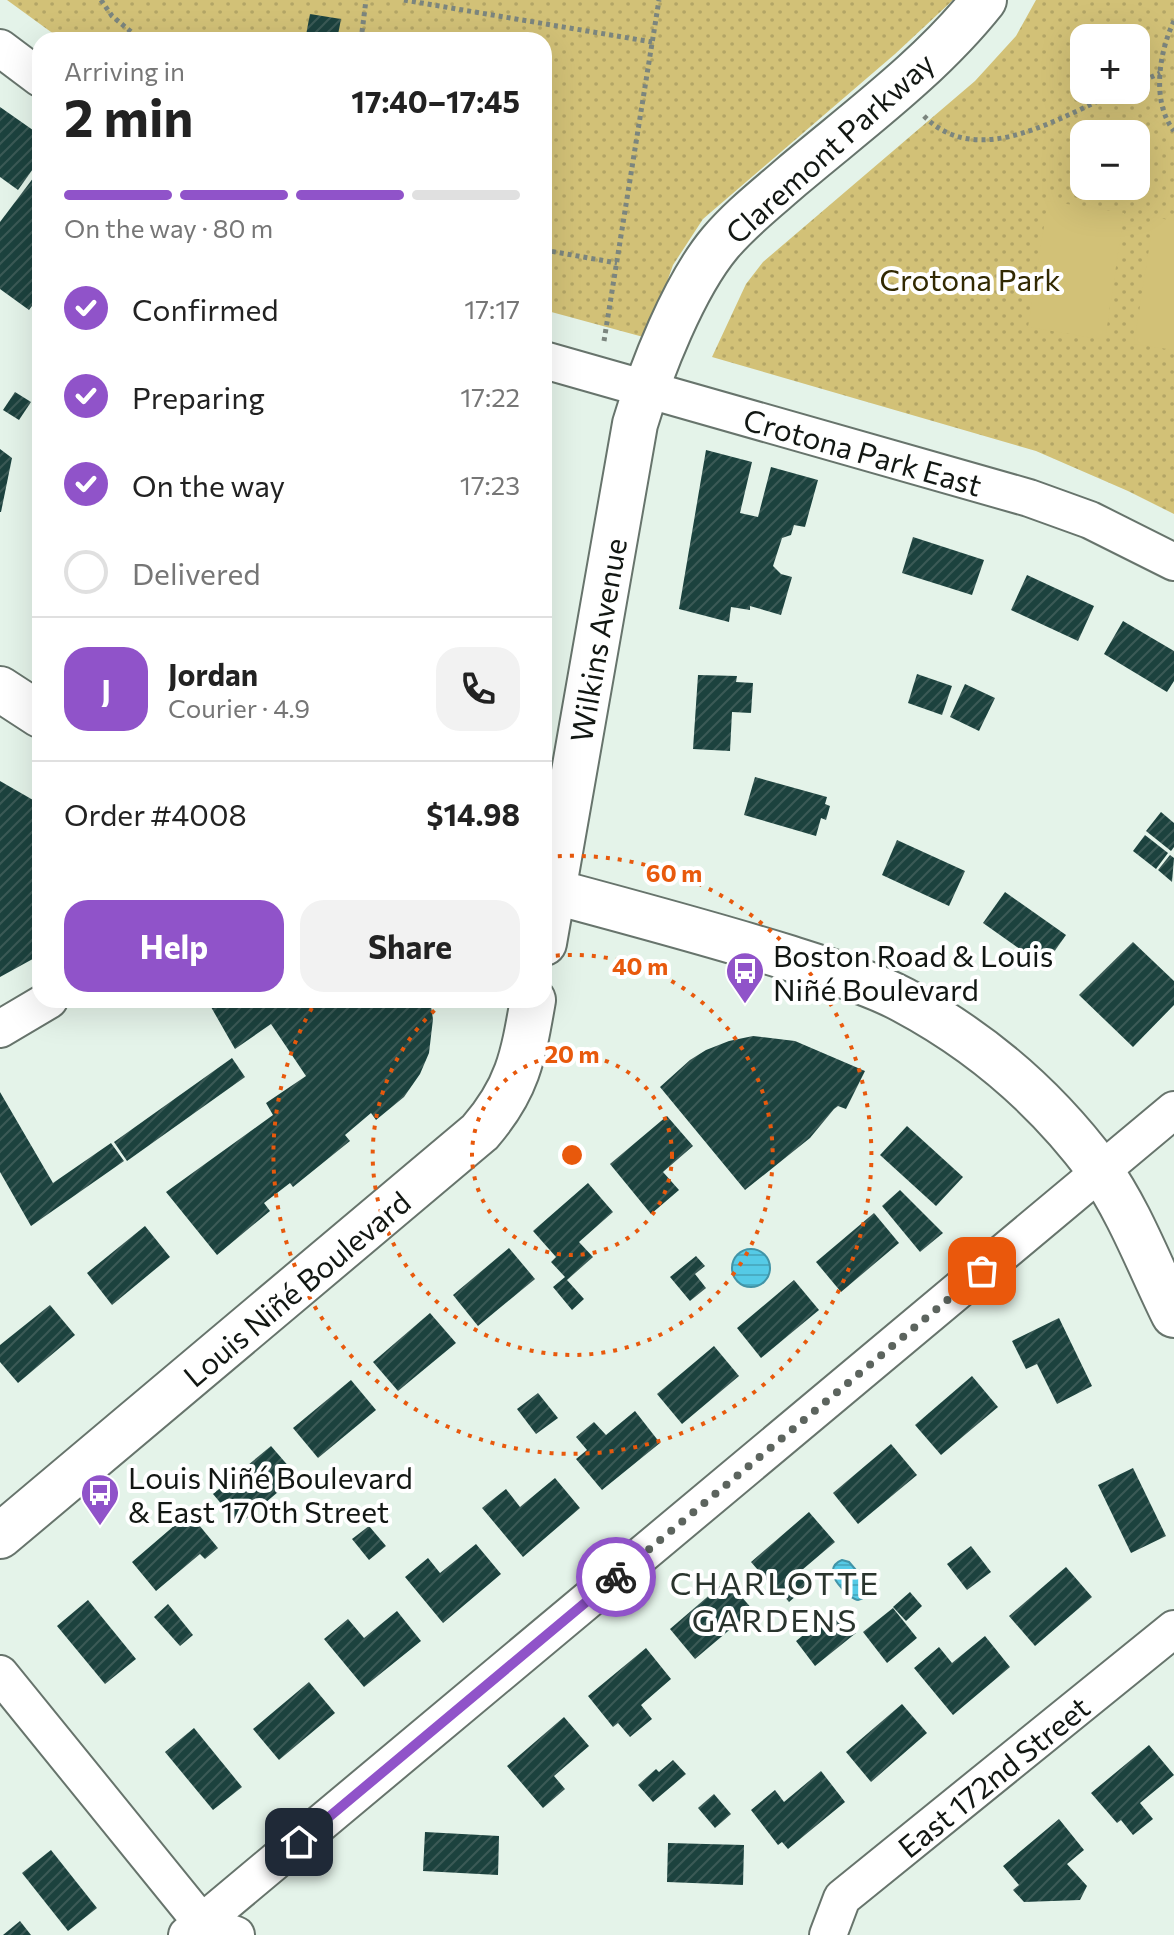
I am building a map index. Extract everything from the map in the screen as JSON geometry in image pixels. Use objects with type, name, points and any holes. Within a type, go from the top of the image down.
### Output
[{"type":"street","name":"Claremont Parkway","points":[[646,389],[686,296],[719,244],[739,223],[945,44],[984,0]]},
{"type":"street","points":[[0,48],[32,72]]},
{"type":"street","name":"Crotona Park East","points":[[552,362],[1029,498],[1090,520],[1174,562]]},
{"type":"street","name":"Wilkins Avenue","points":[[552,874],[635,424],[646,389]]},
{"type":"street","points":[[0,689],[32,710]]},
{"type":"street","points":[[552,891],[865,982],[903,1000],[998,1062],[1053,1115],[1101,1172],[1174,1315]]},
{"type":"street","points":[[0,1029],[35,1008]]},
{"type":"street","name":"Louis Niñé Boulevard","points":[[0,1536],[480,1132],[509,1094],[518,1070],[531,1008]]},
{"type":"street","points":[[195,1929],[1174,1110]]},
{"type":"street","name":"East 172nd Street","points":[[828,1935],[842,1898],[1174,1629]]},
{"type":"street","points":[[0,1674],[195,1929],[236,1935]]},
{"type":"path","points":[[101,0],[112,16],[131,32]]},
{"type":"path","points":[[362,32],[366,0]]},
{"type":"path","points":[[404,0],[652,42]]},
{"type":"path","points":[[604,341],[659,0]]},
{"type":"path","points":[[1174,21],[1164,42],[1160,73],[1162,101],[1174,131]]},
{"type":"path","points":[[1150,78],[1160,73]]},
{"type":"path","points":[[924,116],[945,132],[963,138],[988,140],[1011,137],[1090,104]]},
{"type":"path","points":[[552,251],[617,263]]},
{"type":"green space","points":[[7,0],[953,0],[895,54],[703,219],[673,265],[647,338],[552,312],[552,32],[51,32]]},
{"type":"green space","name":"Crotona Park","points":[[1036,0],[1174,0],[1174,514],[1036,451],[712,357],[746,284],[763,262],[975,81],[1016,36]]},
{"type":"green space","points":[[1048,201],[1124,213],[1105,340],[1028,327]]},
{"type":"green space","points":[[1154,217],[1174,221],[1174,350],[1134,344]]},
{"type":"water","points":[[751,1249],[765,1254],[770,1268],[765,1282],[751,1287],[737,1282],[732,1268],[737,1254]]},
{"type":"water","points":[[842,1560],[849,1562],[868,1584],[865,1597],[854,1599],[838,1584],[833,1570]]},
{"type":"building","points":[[310,14],[341,19],[339,32],[307,32]]},
{"type":"building","points":[[0,107],[32,129],[32,170],[18,190],[0,177]]},
{"type":"building","points":[[32,180],[32,306],[29,310],[0,289],[0,222]]},
{"type":"building","points":[[15,392],[31,402],[19,420],[3,410]]},
{"type":"building","points":[[0,449],[12,458],[1,512],[0,512]]},
{"type":"building","points":[[706,450],[752,462],[740,513],[758,517],[771,467],[818,480],[805,527],[794,525],[791,535],[782,538],[773,566],[781,574],[792,577],[781,615],[750,606],[750,610],[731,607],[729,622],[679,609]]},
{"type":"building","points":[[913,537],[984,560],[972,595],[902,573]]},
{"type":"building","points":[[1027,575],[1094,606],[1078,641],[1011,610]]},
{"type":"building","points":[[1123,621],[1174,651],[1174,681],[1167,692],[1104,654]]},
{"type":"building","points":[[917,674],[952,686],[942,715],[908,703]]},
{"type":"building","points":[[698,675],[737,676],[736,682],[753,683],[751,713],[732,712],[730,751],[693,749]]},
{"type":"building","points":[[965,684],[995,698],[979,731],[950,717]]},
{"type":"building","points":[[755,777],[827,797],[825,804],[830,806],[826,820],[821,818],[816,836],[744,815]]},
{"type":"building","points":[[0,781],[32,799],[32,959],[0,977]]},
{"type":"building","points":[[1161,812],[1174,823],[1174,847],[1171,851],[1146,831]]},
{"type":"building","points":[[1145,835],[1168,853],[1156,869],[1133,851]]},
{"type":"building","points":[[897,840],[965,871],[949,906],[882,875]]},
{"type":"building","points":[[1170,855],[1174,858],[1172,882],[1158,870]]},
{"type":"building","points":[[1005,892],[1066,935],[1044,966],[983,923]]},
{"type":"building","points":[[1133,942],[1174,981],[1174,1005],[1133,1047],[1079,995]]},
{"type":"building","points":[[212,1008],[431,1008],[429,1053],[420,1074],[404,1097],[376,1120],[371,1113],[345,1135],[350,1141],[293,1187],[290,1183],[264,1203],[270,1211],[217,1255],[166,1192],[273,1115],[266,1103],[306,1076],[271,1024],[235,1049]]},
{"type":"building","points":[[753,1036],[795,1041],[865,1071],[846,1109],[838,1106],[834,1109],[810,1138],[745,1190],[660,1087],[706,1050]]},
{"type":"building","points":[[232,1058],[245,1077],[127,1161],[114,1142]]},
{"type":"building","points":[[0,1092],[53,1183],[111,1143],[124,1161],[31,1226],[0,1172]]},
{"type":"building","points":[[667,1116],[693,1146],[663,1172],[679,1190],[651,1214],[610,1164]]},
{"type":"building","points":[[907,1126],[963,1177],[936,1206],[880,1155]]},
{"type":"building","points":[[588,1183],[613,1212],[579,1242],[593,1257],[567,1280],[584,1299],[572,1310],[553,1287],[565,1277],[551,1262],[556,1257],[533,1231]]},
{"type":"building","points":[[900,1190],[943,1233],[920,1252],[882,1206]]},
{"type":"building","points":[[874,1213],[899,1243],[841,1292],[816,1262]]},
{"type":"building","points":[[145,1226],[170,1257],[112,1305],[87,1273]]},
{"type":"building","points":[[509,1248],[535,1279],[478,1326],[453,1295]]},
{"type":"building","points":[[696,1256],[705,1266],[695,1274],[706,1288],[690,1301],[670,1277]]},
{"type":"building","points":[[794,1280],[819,1310],[761,1358],[737,1328]]},
{"type":"building","points":[[50,1305],[75,1335],[18,1383],[0,1362],[0,1345]]},
{"type":"building","points":[[430,1313],[456,1343],[398,1391],[373,1362]]},
{"type":"building","points":[[1059,1318],[1092,1386],[1057,1404],[1037,1364],[1026,1369],[1012,1341]]},
{"type":"building","points":[[714,1346],[739,1376],[682,1424],[657,1394]]},
{"type":"building","points":[[972,1376],[998,1407],[941,1455],[915,1425]]},
{"type":"building","points":[[351,1380],[376,1410],[318,1458],[293,1428]]},
{"type":"building","points":[[538,1393],[558,1418],[536,1434],[517,1409]]},
{"type":"building","points":[[635,1411],[660,1443],[602,1490],[576,1459],[587,1450],[576,1437],[594,1422],[606,1435]]},
{"type":"building","points":[[891,1444],[917,1475],[858,1524],[833,1493]]},
{"type":"building","points":[[271,1446],[297,1476],[239,1525],[213,1494]]},
{"type":"building","points":[[1133,1468],[1166,1536],[1131,1553],[1098,1485]]},
{"type":"building","points":[[555,1478],[580,1508],[523,1557],[482,1508],[506,1489],[520,1507]]},
{"type":"building","points":[[809,1512],[835,1542],[802,1570],[812,1582],[789,1602],[751,1562]]},
{"type":"building","points":[[189,1513],[218,1548],[205,1559],[200,1554],[156,1591],[132,1562]]},
{"type":"building","points":[[369,1526],[386,1546],[369,1560],[352,1539]]},
{"type":"building","points":[[476,1544],[501,1574],[443,1623],[405,1577],[428,1558],[440,1573]]},
{"type":"building","points":[[971,1546],[991,1572],[967,1590],[947,1564]]},
{"type":"building","points":[[1066,1567],[1092,1597],[1035,1646],[1009,1616]]},
{"type":"building","points":[[727,1580],[753,1610],[695,1659],[670,1629]]},
{"type":"building","points":[[910,1592],[922,1606],[906,1621],[893,1607]]},
{"type":"building","points":[[88,1600],[136,1659],[105,1684],[57,1626]]},
{"type":"building","points":[[168,1604],[193,1635],[180,1646],[154,1617]]},
{"type":"building","points":[[893,1608],[917,1638],[887,1663],[863,1632]]},
{"type":"building","points":[[397,1611],[421,1641],[364,1687],[324,1639],[348,1619],[364,1638]]},
{"type":"building","points":[[839,1611],[856,1633],[815,1666],[796,1641],[827,1616],[829,1619]]},
{"type":"building","points":[[985,1636],[1010,1667],[953,1715],[914,1668],[939,1647],[952,1663]]},
{"type":"building","points":[[646,1648],[671,1679],[641,1705],[652,1719],[630,1737],[618,1723],[613,1727],[588,1696]]},
{"type":"building","points":[[309,1682],[335,1713],[279,1760],[253,1729]]},
{"type":"building","points":[[902,1704],[927,1733],[871,1782],[846,1752]]},
{"type":"building","points":[[564,1717],[589,1746],[554,1776],[565,1789],[543,1808],[507,1766]]},
{"type":"building","points":[[194,1728],[242,1787],[213,1810],[165,1752]]},
{"type":"building","points":[[1149,1745],[1174,1775],[1140,1803],[1153,1819],[1133,1835],[1121,1820],[1117,1823],[1091,1793]]},
{"type":"building","points":[[673,1760],[686,1774],[653,1802],[638,1785],[656,1769],[659,1772]]},
{"type":"building","points":[[821,1771],[845,1802],[788,1849],[782,1842],[778,1845],[751,1810],[775,1790],[784,1802]]},
{"type":"building","points":[[714,1794],[731,1814],[715,1828],[698,1808]]},
{"type":"building","points":[[1059,1819],[1084,1850],[1067,1864],[1087,1886],[1080,1900],[1024,1902],[1013,1890],[1019,1885],[1003,1866]]},
{"type":"building","points":[[425,1832],[499,1836],[498,1875],[423,1871]]},
{"type":"building","points":[[668,1843],[744,1845],[743,1885],[667,1882]]},
{"type":"building","points":[[51,1850],[97,1908],[68,1931],[22,1873]]},
{"type":"building","points":[[20,1921],[31,1935],[3,1935]]},
{"type":"way so far","points":[[616,1577],[982,1271]]},
{"type":"place","name":"Boston Road & Louis Niñé Boulevard","points":[[745,1005]]},
{"type":"place","name":"Louis Niñé Boulevard & East 170th Street","points":[[100,1527]]},
{"type":"district","name":"CHARLOTTE GARDENS","points":[[775,1600]]},
{"type":"route","points":[[299,1842],[616,1577]]}]
